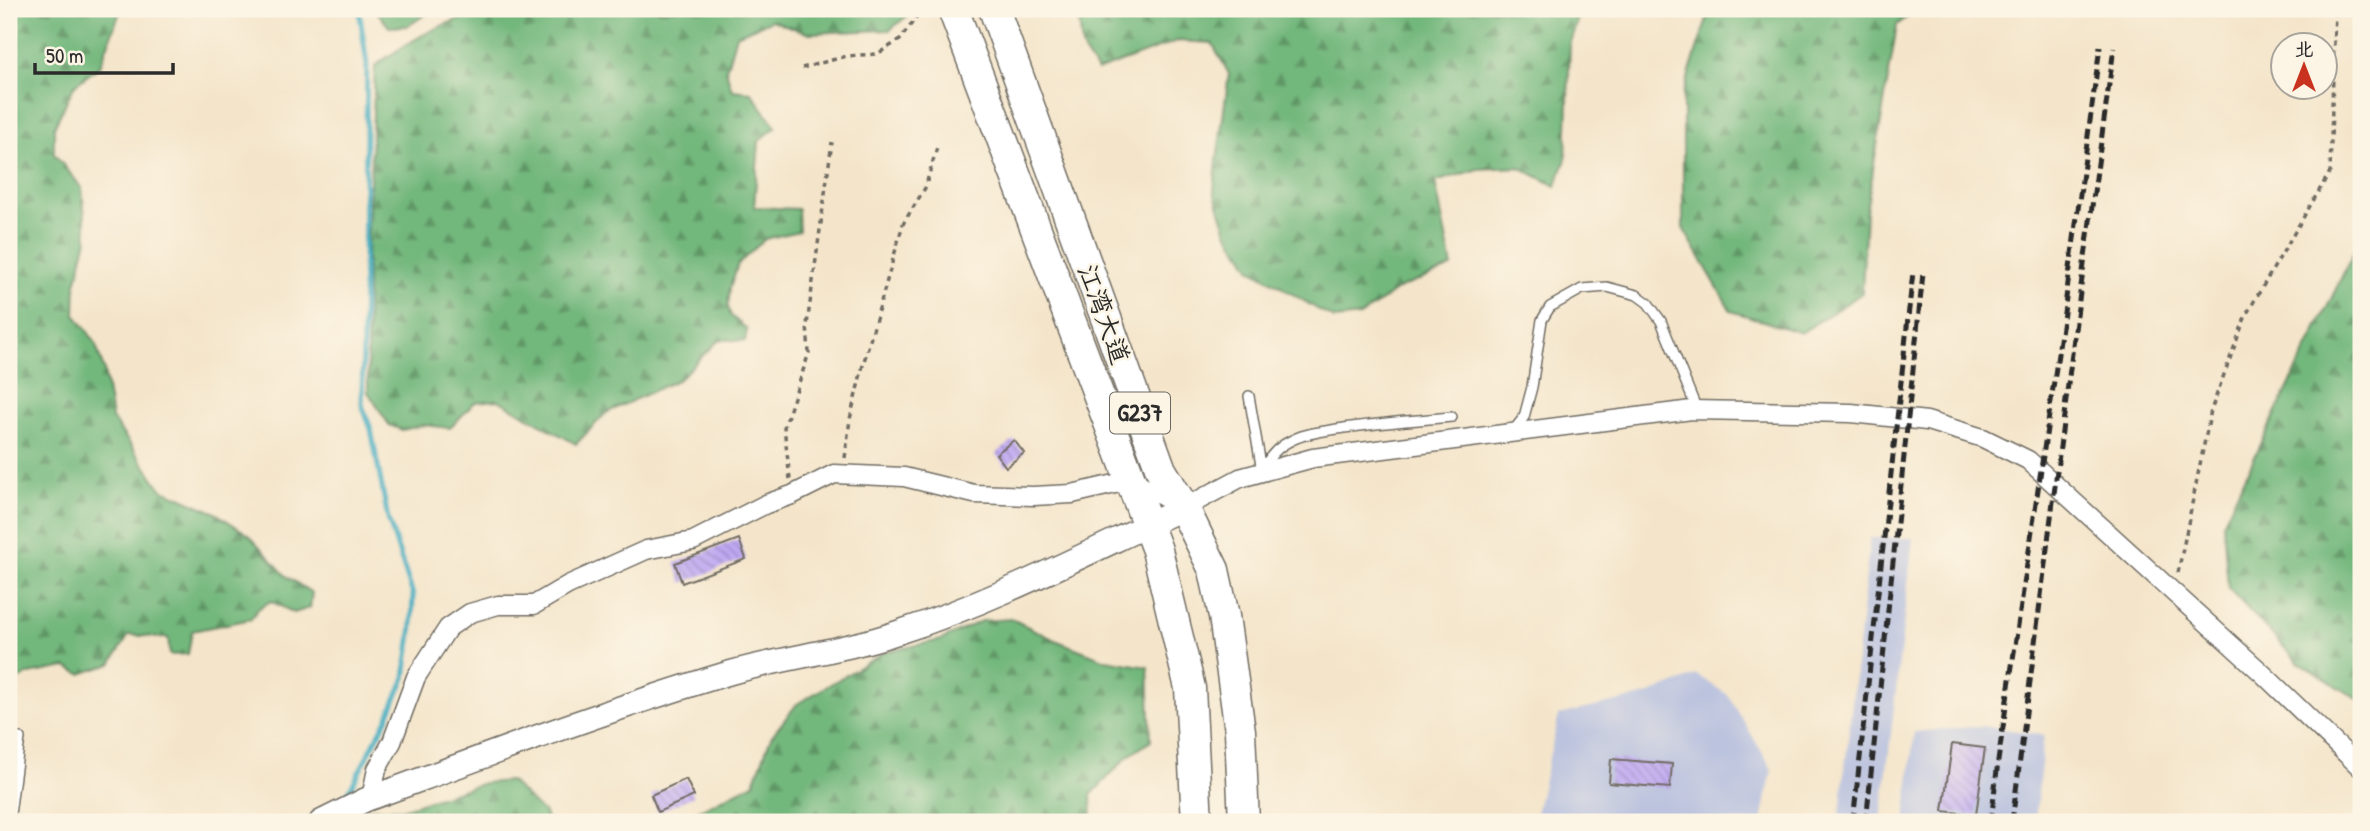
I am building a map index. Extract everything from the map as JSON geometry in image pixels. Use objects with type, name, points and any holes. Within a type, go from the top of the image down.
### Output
[{"type":"highway","name":"江湾大道","points":[[953,9],[1157,550],[1190,688],[1197,822]]},
{"type":"highway","name":"江湾大道","points":[[994,9],[1161,470],[1184,508],[1214,570],[1224,616],[1240,731],[1244,822]]},
{"type":"street","points":[[321,822],[371,798],[730,673],[897,633],[1010,590],[1184,508],[1240,478],[1313,458],[1697,410],[1851,413],[1927,421],[1983,438],[2028,460],[2262,672],[2361,768]]},
{"type":"street","points":[[371,798],[377,769],[392,742],[416,677],[448,628],[470,613],[498,605],[534,605],[568,585],[646,550],[693,541],[834,474],[904,477],[974,494],[1033,496],[1072,494],[1132,480],[1184,508]]},
{"type":"lane","points":[[1512,433],[1524,417],[1532,387],[1542,320],[1550,307],[1582,289],[1607,287],[1637,295],[1648,303],[1661,321],[1697,410]]},
{"type":"lane","points":[[1249,396],[1262,472]]},
{"type":"lane","points":[[1262,472],[1275,452],[1290,441],[1310,433],[1452,416]]},
{"type":"lane","points":[[9,822],[20,738]]},
{"type":"path","points":[[802,68],[847,56],[877,54],[900,40],[922,9]]},
{"type":"path","points":[[2175,593],[2211,410],[2246,316],[2330,172],[2335,9]]},
{"type":"path","points":[[792,495],[784,427],[808,353],[807,325],[832,142]]},
{"type":"path","points":[[843,474],[850,419],[903,224],[925,188],[938,144]]},
{"type":"shaded area","points":[[1870,538],[1913,538],[1881,822],[1839,822]]},
{"type":"shaded area","points":[[1697,675],[1728,695],[1772,769],[1762,822],[1534,822],[1559,715],[1647,695]]},
{"type":"shaded area","points":[[1982,726],[2044,735],[2035,822],[1905,822],[1914,732]]},
{"type":"green space","points":[[9,9],[121,9],[100,66],[74,86],[54,127],[54,154],[82,188],[87,239],[76,284],[75,314],[95,342],[104,370],[112,418],[161,489],[214,512],[249,535],[286,576],[312,593],[310,608],[294,613],[271,601],[258,609],[251,619],[192,631],[188,654],[170,655],[168,638],[129,635],[111,664],[81,674],[66,667],[29,674],[9,684]]},
{"type":"green space","points":[[375,9],[434,9],[408,26],[389,27]]},
{"type":"green space","points":[[508,9],[910,9],[907,16],[890,30],[807,33],[772,20],[736,35],[726,70],[732,90],[751,92],[776,127],[759,141],[754,207],[798,209],[799,231],[765,239],[738,264],[730,288],[728,307],[731,316],[747,329],[745,341],[720,339],[679,379],[606,413],[576,444],[498,400],[475,402],[450,428],[424,425],[402,430],[389,425],[368,392],[367,254],[375,66],[407,44],[441,26],[472,16],[497,15]]},
{"type":"green space","points":[[1078,9],[1581,9],[1570,42],[1566,159],[1556,186],[1519,167],[1478,169],[1435,182],[1452,267],[1400,288],[1360,316],[1334,319],[1251,269],[1227,232],[1214,191],[1229,74],[1212,43],[1177,41],[1097,71],[1082,48]]},
{"type":"green space","points":[[1710,9],[1917,9],[1897,25],[1866,211],[1862,293],[1801,333],[1731,311],[1683,228],[1683,94]]},
{"type":"green space","points":[[2361,237],[2361,701],[2298,662],[2228,588],[2223,523]]},
{"type":"green space","points":[[1012,619],[1106,660],[1148,667],[1151,741],[1127,757],[1091,795],[1092,822],[676,822],[754,783],[771,737],[797,704],[885,652],[941,640],[981,621]]},
{"type":"green space","points":[[510,781],[545,814],[549,822],[348,822],[369,809],[402,809],[484,783]]},
{"type":"building","points":[[1014,440],[1024,453],[1006,467],[996,454]]},
{"type":"building","points":[[739,539],[746,559],[682,583],[675,563]]},
{"type":"building","points":[[1952,744],[1985,748],[1976,815],[1943,811]]},
{"type":"building","points":[[1611,759],[1672,764],[1670,788],[1609,783]]},
{"type":"building","points":[[686,779],[694,796],[658,812],[651,795]]},
{"type":"waterway","points":[[342,800],[387,719],[405,678],[413,595],[388,519],[371,429],[362,405],[367,64],[359,9]]},
{"type":"railway","points":[[1991,822],[2100,47]]},
{"type":"railway","points":[[2012,822],[2114,48]]},
{"type":"railway","points":[[1853,822],[1913,272]]},
{"type":"railway","points":[[1866,822],[1923,273]]}]
